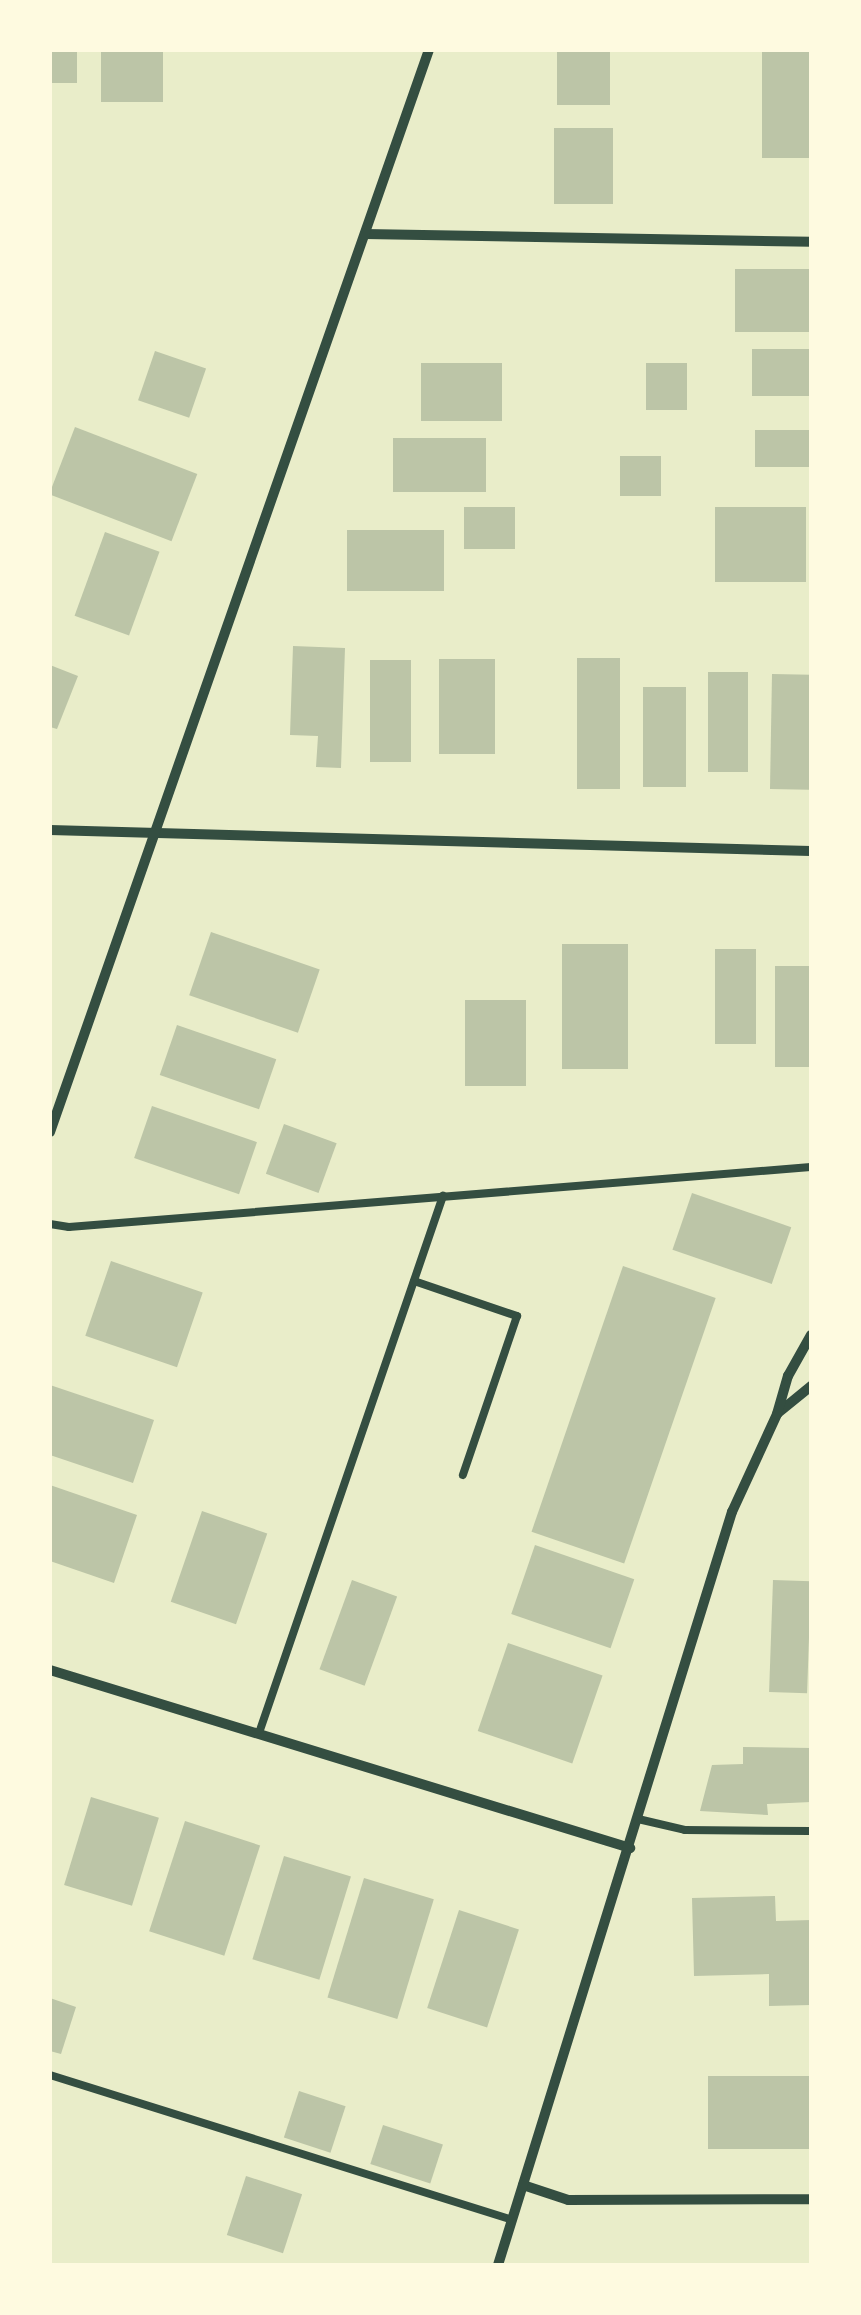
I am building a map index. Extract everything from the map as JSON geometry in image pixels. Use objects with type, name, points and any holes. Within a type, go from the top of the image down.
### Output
[{"type":"street","points":[[50,1132],[430,50]]},
{"type":"street","points":[[365,234],[811,242]]},
{"type":"street","points":[[50,830],[153,836],[811,851]]},
{"type":"street","points":[[498,2265],[732,1512],[777,1414],[788,1376],[811,1334]]},
{"type":"street","points":[[777,1414],[811,1386]]},
{"type":"street","points":[[50,1670],[630,1848]]},
{"type":"street","points":[[524,2185],[568,2200],[811,2199]]},
{"type":"lane","points":[[50,1224],[69,1227],[811,1166]]},
{"type":"lane","points":[[259,1733],[443,1196]]},
{"type":"lane","points":[[414,1281],[517,1316],[463,1475]]},
{"type":"lane","points":[[638,1819],[684,1830],[811,1832]]},
{"type":"lane","points":[[50,2075],[512,2220]]},
{"type":"building","points":[[50,50],[77,50],[77,83],[50,83]]},
{"type":"building","points":[[101,50],[163,50],[163,102],[101,102]]},
{"type":"building","points":[[557,50],[610,50],[610,105],[557,105]]},
{"type":"building","points":[[762,50],[811,50],[811,158],[762,158]]},
{"type":"building","points":[[554,128],[613,128],[613,204],[554,204]]},
{"type":"building","points":[[735,269],[811,269],[811,332],[735,332]]},
{"type":"building","points":[[752,349],[811,349],[811,396],[752,396]]},
{"type":"building","points":[[155,351],[206,369],[189,418],[138,400]]},
{"type":"building","points":[[421,363],[502,363],[502,421],[421,421]]},
{"type":"building","points":[[646,363],[687,363],[687,410],[646,410]]},
{"type":"building","points":[[75,427],[197,474],[171,541],[50,495]]},
{"type":"building","points":[[755,430],[811,430],[811,467],[755,467]]},
{"type":"building","points":[[393,438],[486,438],[486,492],[393,492]]},
{"type":"building","points":[[620,456],[661,456],[661,496],[620,496]]},
{"type":"building","points":[[464,507],[515,507],[515,549],[464,549]]},
{"type":"building","points":[[715,507],[806,507],[806,582],[715,582]]},
{"type":"building","points":[[347,530],[444,530],[444,591],[347,591]]},
{"type":"building","points":[[105,532],[160,552],[129,635],[75,616]]},
{"type":"building","points":[[293,646],[345,648],[341,768],[316,767],[318,736],[290,735]]},
{"type":"building","points":[[577,658],[620,658],[620,789],[577,789]]},
{"type":"building","points":[[439,659],[495,659],[495,754],[439,754]]},
{"type":"building","points":[[370,660],[411,660],[411,762],[370,762]]},
{"type":"building","points":[[50,665],[78,676],[57,729],[50,727]]},
{"type":"building","points":[[708,672],[748,672],[748,772],[708,772]]},
{"type":"building","points":[[772,674],[811,675],[809,790],[770,789]]},
{"type":"building","points":[[643,687],[686,687],[686,787],[643,787]]},
{"type":"building","points":[[211,932],[320,969],[298,1033],[189,995]]},
{"type":"building","points":[[562,944],[628,944],[628,1069],[562,1069]]},
{"type":"building","points":[[715,949],[756,949],[756,1044],[715,1044]]},
{"type":"building","points":[[775,966],[811,966],[811,1067],[775,1067]]},
{"type":"building","points":[[465,1000],[526,1000],[526,1086],[465,1086]]},
{"type":"building","points":[[177,1025],[276,1059],[259,1109],[160,1075]]},
{"type":"building","points":[[152,1106],[257,1142],[239,1194],[134,1158]]},
{"type":"building","points":[[284,1124],[337,1143],[318,1193],[266,1174]]},
{"type":"building","points":[[692,1193],[791,1227],[772,1284],[672,1250]]},
{"type":"building","points":[[111,1261],[203,1293],[177,1367],[85,1336]]},
{"type":"building","points":[[623,1266],[716,1298],[624,1564],[532,1532]]},
{"type":"building","points":[[50,1385],[154,1420],[133,1483],[50,1455]]},
{"type":"building","points":[[50,1485],[137,1515],[114,1583],[50,1561]]},
{"type":"building","points":[[202,1511],[267,1533],[236,1624],[171,1602]]},
{"type":"building","points":[[535,1545],[634,1579],[611,1648],[511,1614]]},
{"type":"building","points":[[352,1580],[397,1596],[365,1686],[320,1669]]},
{"type":"building","points":[[773,1580],[811,1581],[807,1693],[769,1692]]},
{"type":"building","points":[[508,1643],[603,1676],[572,1763],[478,1731]]},
{"type":"building","points":[[743,1747],[811,1748],[811,1802],[767,1804],[768,1815],[700,1811],[712,1765],[743,1764]]},
{"type":"building","points":[[91,1797],[159,1818],[132,1906],[64,1885]]},
{"type":"building","points":[[185,1821],[260,1845],[224,1956],[149,1931]]},
{"type":"building","points":[[284,1856],[351,1876],[319,1980],[252,1959]]},
{"type":"building","points":[[364,1878],[434,1899],[397,2019],[327,1998]]},
{"type":"building","points":[[775,1896],[776,1921],[811,1920],[811,2005],[769,2006],[769,1974],[694,1976],[692,1898]]},
{"type":"building","points":[[459,1910],[519,1929],[487,2027],[427,2008]]},
{"type":"building","points":[[50,1998],[76,2007],[61,2054],[50,2051]]},
{"type":"building","points":[[708,2076],[811,2076],[811,2149],[708,2149]]},
{"type":"building","points":[[299,2091],[346,2106],[330,2153],[284,2138]]},
{"type":"building","points":[[383,2125],[443,2144],[430,2183],[370,2164]]},
{"type":"building","points":[[246,2176],[302,2194],[283,2253],[227,2235]]}]
